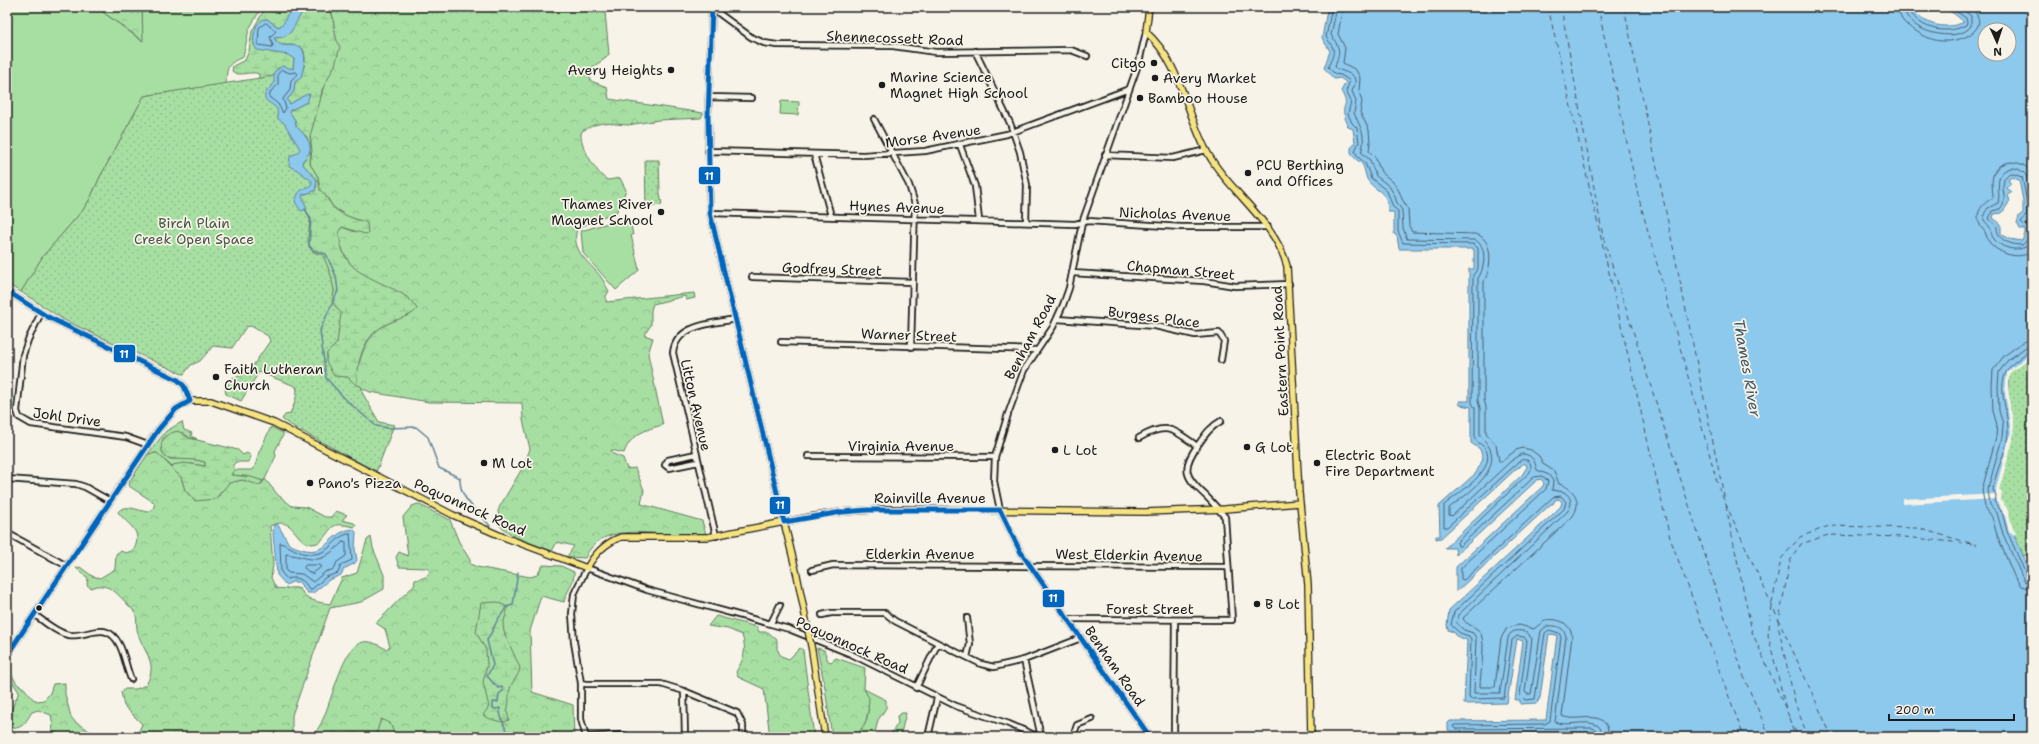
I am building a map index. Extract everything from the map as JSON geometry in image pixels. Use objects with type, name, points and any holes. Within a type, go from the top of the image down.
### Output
[{"type":"main road","points":[[1146,32],[1149,7]]},
{"type":"main road","name":"Eastern Point Road","points":[[1146,32],[1166,56],[1206,150],[1225,178],[1268,227],[1283,252],[1287,266],[1300,503],[1308,585],[1311,737]]},
{"type":"main road","points":[[7,291],[41,313],[178,380],[184,386],[190,401]]},
{"type":"main road","name":"Poquonnock Road","points":[[190,401],[211,401],[271,422],[290,430],[392,485],[452,515],[501,536],[587,568]]},
{"type":"main road","name":"Rainville Avenue","points":[[587,568],[599,550],[613,540],[621,537],[688,538],[716,536],[842,512],[868,510],[1000,510],[1145,512],[1218,509],[1300,503]]},
{"type":"main road","name":"Benham Road","points":[[1000,510],[1020,551],[1029,565],[1150,737]]},
{"type":"main road","points":[[784,522],[797,575],[812,651],[825,737]]},
{"type":"street","name":"Shennecossett Road","points":[[712,8],[751,37],[772,45],[893,46],[929,51],[1071,50],[1087,56]]},
{"type":"street","points":[[712,8],[708,151],[710,213],[784,522]]},
{"type":"street","name":"Benham Road","points":[[1000,510],[994,481],[995,457],[1016,387],[1036,350],[1057,319],[1072,273],[1082,222],[1129,89],[1146,32]]},
{"type":"street","points":[[974,51],[1013,132],[1024,167],[1027,185],[1026,222]]},
{"type":"street","name":"Morse Avenue","points":[[708,151],[814,154],[892,154],[960,145],[1013,132],[1129,89]]},
{"type":"street","points":[[709,97],[752,98]]},
{"type":"street","points":[[874,119],[913,193],[915,219],[911,347]]},
{"type":"street","points":[[960,145],[975,186],[979,220]]},
{"type":"street","points":[[1105,155],[1173,158],[1206,150]]},
{"type":"street","points":[[814,154],[831,216]]},
{"type":"street","name":"Hynes Avenue","points":[[710,213],[1026,222],[1082,222]]},
{"type":"street","name":"Nicholas Avenue","points":[[1082,222],[1181,227],[1268,227]]},
{"type":"street","name":"Chapman Street","points":[[1072,273],[1204,281],[1235,286],[1289,284]]},
{"type":"street","name":"Godfrey Street","points":[[752,278],[912,282]]},
{"type":"street","name":"Johl Drive","points":[[41,313],[28,340],[23,355],[17,411],[19,418],[31,424],[126,437],[148,445]]},
{"type":"street","name":"Litton Avenue","points":[[716,536],[673,357],[674,346],[678,338],[687,331],[735,319]]},
{"type":"street","name":"Burgess Place","points":[[1057,319],[1155,326],[1196,335],[1219,333],[1224,341],[1220,360]]},
{"type":"street","name":"Warner Street","points":[[780,342],[1036,350]]},
{"type":"street","points":[[7,655],[148,445],[172,412],[190,401]]},
{"type":"street","points":[[1221,422],[1212,426],[1197,446],[1188,461],[1187,473],[1188,478],[1225,517],[1228,567]]},
{"type":"street","points":[[1139,438],[1152,431],[1164,428],[1175,431],[1197,446]]},
{"type":"street","points":[[696,454],[668,460],[665,465],[669,468],[698,462]]},
{"type":"street","name":"Virginia Avenue","points":[[808,456],[995,457]]},
{"type":"street","points":[[7,479],[76,484],[85,487],[110,501]]},
{"type":"street","points":[[7,533],[68,566]]},
{"type":"street","name":"Elderkin Avenue","points":[[812,570],[833,565],[1029,565]]},
{"type":"street","name":"West Elderkin Avenue","points":[[1029,565],[1228,567]]},
{"type":"street","name":"Forest Street","points":[[1067,619],[1232,620],[1228,567]]},
{"type":"street","points":[[587,568],[577,585],[573,604],[574,642],[581,683],[581,719],[586,737],[622,735],[630,737]]},
{"type":"street","name":"Poquonnock Road","points":[[587,568],[647,590],[771,623],[851,654],[937,698],[1040,737]]},
{"type":"street","points":[[771,623],[780,605]]},
{"type":"street","points":[[822,616],[831,613],[882,612],[895,621],[981,664],[994,667],[1024,660],[1081,638]]},
{"type":"street","points":[[35,615],[59,631],[69,635],[99,630],[114,637],[120,645],[131,679]]},
{"type":"street","points":[[967,618],[970,644],[967,657]]},
{"type":"street","points":[[1174,737],[1175,620]]},
{"type":"street","points":[[916,688],[938,642]]},
{"type":"street","points":[[1024,660],[1040,737]]},
{"type":"street","points":[[581,683],[661,684],[737,713],[743,725],[743,737]]},
{"type":"street","points":[[684,692],[685,737]]},
{"type":"street","points":[[928,737],[937,698]]},
{"type":"street","points":[[1073,737],[1077,725],[1092,719]]},
{"type":"green space","points":[[7,7],[96,7],[142,41],[142,7],[251,7],[259,12],[249,29],[243,57],[230,64],[228,67],[226,84],[144,96],[100,177],[90,199],[83,210],[43,256],[21,292],[7,284]]},
{"type":"green space","points":[[96,7],[142,7],[143,41]]},
{"type":"green space","points":[[259,7],[294,7],[285,23],[278,27],[267,19],[256,27],[254,45],[264,50],[291,55],[294,59],[293,69],[278,68],[274,74],[296,194],[304,201],[302,195],[314,191],[317,186],[310,173],[302,163],[309,153],[307,137],[296,126],[289,111],[307,102],[303,96],[290,104],[287,100],[294,91],[295,82],[300,76],[304,67],[305,58],[303,49],[293,45],[280,44],[274,38],[286,36],[305,7],[330,7],[336,39],[340,47],[335,65],[322,90],[310,136],[310,164],[318,177],[320,190],[334,208],[345,215],[367,223],[368,233],[365,234],[342,227],[339,231],[344,255],[357,270],[397,291],[413,303],[417,309],[413,313],[380,328],[368,341],[361,356],[357,374],[357,394],[359,414],[369,468],[288,417],[296,402],[297,389],[295,386],[258,95],[259,74],[238,74],[232,71],[233,66],[245,60],[249,51],[252,31],[263,12]]},
{"type":"green space","points":[[330,7],[558,7],[605,12],[609,54],[606,58],[588,70],[591,81],[607,87],[609,99],[703,113],[701,118],[659,120],[628,125],[603,123],[594,125],[582,131],[582,142],[594,166],[608,180],[620,178],[626,190],[616,213],[607,215],[577,229],[576,237],[579,251],[603,280],[609,291],[606,296],[606,302],[694,293],[695,298],[686,300],[685,296],[653,304],[651,310],[651,325],[644,335],[653,338],[648,354],[663,425],[645,431],[634,437],[624,453],[611,450],[613,454],[623,458],[627,469],[635,468],[644,490],[641,504],[702,521],[706,534],[678,535],[639,532],[613,535],[602,539],[592,547],[585,558],[567,557],[574,546],[557,542],[552,551],[515,537],[500,526],[498,511],[523,467],[530,449],[523,420],[522,403],[429,402],[370,392],[356,385],[358,367],[361,358],[373,335],[387,324],[413,313],[407,297],[361,273],[346,257],[341,245],[339,231],[342,227],[355,232],[367,223],[347,216],[333,207],[327,197],[320,190],[318,177],[310,164],[312,150],[310,136],[336,42],[333,17]]},
{"type":"green space","name":"Birch Plain Creek Open Space","points":[[286,74],[282,104],[303,143],[298,160],[313,178],[314,185],[303,190],[298,201],[306,210],[310,220],[308,239],[309,247],[313,252],[323,255],[331,275],[334,291],[332,302],[341,313],[337,343],[327,353],[326,361],[334,376],[348,377],[356,385],[361,386],[363,394],[379,422],[394,425],[377,470],[375,471],[282,419],[285,415],[290,414],[293,408],[297,392],[297,388],[295,386],[259,372],[241,401],[226,394],[225,389],[232,378],[243,375],[250,370],[270,341],[268,336],[251,326],[246,327],[232,348],[213,346],[200,361],[191,365],[184,374],[182,374],[66,321],[21,292],[43,256],[83,210],[90,199],[100,177],[144,96]]},
{"type":"green space","points":[[781,101],[799,102],[798,115],[780,114]]},
{"type":"green space","points":[[645,160],[659,160],[662,205],[646,207]]},
{"type":"green space","points":[[624,217],[630,221],[633,235],[631,235],[639,270],[616,290],[583,253],[581,231],[611,222],[610,220]]},
{"type":"green space","points":[[2032,353],[2032,554],[2022,556],[2000,504],[1997,491],[2008,409],[2008,374]]},
{"type":"green space","points":[[182,422],[184,430],[192,433],[191,436],[197,439],[190,438],[182,432],[163,438],[162,452],[170,459],[194,459],[205,462],[205,466],[192,464],[173,465],[172,467],[157,453],[148,454],[166,431]]},
{"type":"green space","points":[[271,427],[283,433],[283,435],[275,451],[276,456],[265,479],[263,481],[245,476],[231,475],[234,470],[253,470],[259,452]]},
{"type":"green space","points":[[178,431],[189,438],[238,450],[243,455],[247,453],[251,456],[249,462],[236,462],[233,465],[234,470],[231,475],[251,477],[263,481],[259,485],[242,480],[229,483],[215,499],[195,501],[185,490],[181,477],[173,470],[172,467],[173,465],[184,463],[205,466],[205,462],[165,457],[163,452],[162,443],[165,437]]},
{"type":"green space","points":[[157,453],[181,477],[185,490],[190,496],[219,496],[225,486],[231,482],[245,480],[262,484],[265,479],[278,495],[292,506],[306,507],[325,517],[331,517],[336,511],[347,515],[342,520],[354,523],[356,525],[355,527],[336,525],[330,529],[323,539],[312,544],[301,539],[290,526],[278,523],[270,526],[273,565],[271,578],[276,588],[300,589],[306,596],[317,602],[330,604],[342,578],[357,573],[367,540],[371,537],[373,548],[384,575],[384,589],[361,602],[330,608],[292,715],[292,737],[130,737],[139,731],[142,724],[124,706],[121,692],[125,689],[136,689],[146,685],[150,677],[151,669],[148,656],[139,637],[136,616],[134,611],[110,588],[98,586],[91,588],[87,585],[88,578],[76,568],[80,567],[92,576],[100,578],[115,569],[116,554],[120,551],[126,553],[134,550],[137,537],[136,533],[118,512],[124,508],[132,508],[148,512],[153,509],[155,503],[129,486],[130,481],[148,454]]},
{"type":"green space","points":[[418,504],[450,520],[459,542],[470,560],[470,564],[477,567],[530,577],[537,575],[543,565],[561,566],[574,572],[573,580],[564,602],[541,596],[530,631],[532,692],[573,705],[574,737],[396,737],[390,723],[381,719],[375,737],[312,737],[323,719],[342,668],[353,648],[364,642],[374,643],[386,649],[390,647],[385,629],[376,623],[414,586],[415,580],[425,577],[429,573],[430,570],[426,568],[399,567],[396,557],[399,552],[408,556],[403,517],[412,506]]},
{"type":"green space","points":[[497,602],[508,607],[503,625],[504,632],[520,668],[509,692],[507,711],[509,720],[504,722],[489,719],[483,715],[489,707],[483,682],[487,666],[486,650],[476,632],[481,603]]},
{"type":"green space","points":[[716,616],[757,627],[759,632],[768,632],[777,640],[777,649],[781,656],[789,659],[800,648],[803,650],[814,737],[770,737],[764,689],[738,677],[736,672],[744,654],[744,640],[742,635],[728,629],[708,626]]},
{"type":"green space","points":[[817,648],[824,650],[828,661],[831,662],[836,658],[865,668],[864,689],[869,698],[868,712],[865,724],[858,733],[858,737],[832,737],[825,688]]},
{"type":"green space","points":[[8,668],[17,684],[24,688],[33,699],[38,701],[44,700],[50,693],[53,684],[65,683],[65,694],[71,717],[75,722],[91,732],[107,737],[50,737],[53,726],[51,715],[38,710],[32,712],[26,722],[18,728],[10,727],[7,720],[19,692],[7,674]]},
{"type":"green space","points":[[864,689],[886,700],[886,708],[878,720],[874,737],[858,737],[859,732],[866,722],[868,712],[868,703]]},
{"type":"green space","points":[[902,713],[906,713],[900,737],[889,737],[898,723],[897,716]]},
{"type":"green space","points":[[381,719],[390,723],[396,737],[375,737]]},
{"type":"water","points":[[294,7],[305,7],[291,32],[284,37],[274,38],[277,42],[283,45],[301,47],[304,54],[301,78],[295,82],[294,91],[287,100],[290,104],[305,95],[310,94],[307,102],[289,111],[295,120],[296,126],[305,135],[310,147],[308,155],[302,163],[317,180],[315,191],[302,195],[307,209],[301,211],[295,202],[298,193],[304,188],[311,186],[312,181],[289,166],[290,156],[297,153],[300,149],[284,123],[278,119],[277,109],[266,100],[265,97],[266,92],[274,83],[274,72],[282,66],[293,69],[294,59],[288,55],[257,50],[254,42],[254,32],[259,23],[267,19],[278,27],[283,24]]},
{"type":"water","name":"Thames River","points":[[1329,7],[1915,7],[1914,10],[1924,20],[1937,25],[1951,26],[1964,22],[1947,10],[1934,11],[1931,7],[2032,7],[2032,353],[2008,374],[2008,409],[2012,423],[2012,435],[1997,487],[1999,499],[2032,576],[2032,737],[1594,737],[1593,732],[1454,733],[1448,730],[1448,723],[1450,721],[1546,720],[1557,635],[1549,634],[1540,698],[1537,703],[1520,704],[1520,700],[1515,700],[1523,641],[1517,639],[1507,703],[1464,704],[1467,640],[1456,636],[1455,633],[1448,630],[1447,625],[1449,610],[1551,516],[1561,506],[1562,502],[1559,499],[1555,500],[1553,504],[1551,504],[1456,592],[1456,567],[1543,486],[1544,483],[1541,479],[1537,480],[1456,555],[1455,548],[1445,548],[1522,475],[1527,467],[1526,464],[1522,464],[1441,538],[1436,539],[1436,536],[1440,536],[1439,506],[1476,473],[1483,459],[1480,449],[1471,443],[1471,407],[1460,405],[1459,401],[1469,401],[1469,269],[1474,269],[1474,249],[1399,249],[1397,236],[1394,234],[1394,212],[1388,212],[1388,205],[1384,195],[1373,187],[1367,179],[1364,167],[1351,152],[1351,148],[1355,142],[1353,129],[1348,127],[1344,111],[1345,100],[1341,91],[1346,82],[1340,78],[1334,79],[1324,68],[1330,51],[1322,38],[1327,10]],"holes":[[[2012,177],[2019,180],[2023,201],[2023,213],[2019,216],[2017,223],[2020,229],[2025,229],[2022,241],[2010,239],[2001,234],[2001,224],[1993,218],[1994,214],[2002,213],[2010,201],[2008,195],[2012,192],[2007,188],[2011,184],[2008,180]]]},
{"type":"water","points":[[274,524],[278,525],[289,544],[312,551],[326,545],[344,531],[353,529],[356,532],[355,549],[357,560],[355,563],[344,569],[341,575],[329,580],[313,593],[307,593],[299,582],[292,582],[286,585],[277,575],[273,534]]},
{"type":"pier","points":[[2032,352],[2032,356],[2011,372],[2008,382],[2010,408],[2014,423],[2013,440],[1999,490],[2002,493],[2001,501],[2007,508],[2013,529],[2016,533],[2014,535],[2009,531],[2005,516],[1997,502],[1997,499],[1903,504],[1903,499],[1996,494],[1996,488],[2011,432],[2005,392],[2007,372]]},
{"type":"waterway","points":[[305,209],[311,219],[309,245],[313,250],[326,254],[336,276],[338,291],[320,330],[326,378],[346,400],[376,426],[388,428],[416,427],[428,437],[439,468],[460,478],[461,486],[466,499],[490,526]]},
{"type":"waterway","points":[[507,737],[500,708],[493,708],[493,702],[498,702],[499,694],[503,691],[502,687],[498,688],[487,676],[493,665],[487,640],[506,607],[513,605],[518,572]]},
{"type":"ferry route","points":[[1548,7],[1670,538],[1744,737]]},
{"type":"ferry route","points":[[1561,7],[1603,237],[1745,680],[1770,737]]},
{"type":"ferry route","points":[[1598,7],[1638,195],[1719,489],[1832,737]]},
{"type":"ferry route","points":[[1624,7],[1725,501]]},
{"type":"ferry route","points":[[1726,506],[1752,632],[1798,737]]},
{"type":"ferry route","points":[[1772,603],[1781,559],[1800,537],[1829,526],[1917,528],[1977,545]]},
{"type":"ferry route","points":[[1808,737],[1795,703],[1778,625],[1790,561],[1801,544],[1828,535],[1904,537],[1973,544]]},
{"type":"ferry route","points":[[1772,606],[1768,635],[1786,709]]},
{"type":"ferry route","points":[[1789,718],[1795,737]]},
{"type":"transit line","name":"11","points":[[712,7],[708,117],[710,213],[784,522],[842,512],[868,510],[1000,510],[1020,551],[1150,737]]},
{"type":"transit line","name":"11","points":[[7,291],[48,317],[178,380],[184,386],[190,401],[176,409],[158,430],[7,655]]},
{"type":"place","name":"Citgo","points":[[1154,63]]},
{"type":"place","name":"Avery Heights","points":[[671,70]]},
{"type":"place","name":"Avery Market","points":[[1155,78]]},
{"type":"place","name":"Marine Science Magnet High School","points":[[882,85]]},
{"type":"place","name":"Bamboo House","points":[[1140,98]]},
{"type":"place","name":"PCU Berthing and Offices","points":[[1248,173]]},
{"type":"place","name":"Thames River Magnet School","points":[[661,212]]},
{"type":"place","name":"Faith Lutheran Church","points":[[216,377]]},
{"type":"place","name":"G Lot","points":[[1247,447]]},
{"type":"place","name":"L Lot","points":[[1055,450]]},
{"type":"place","name":"M Lot","points":[[484,463]]},
{"type":"place","name":"Electric Boat Fire Department","points":[[1317,463]]},
{"type":"place","name":"Pano's Pizza","points":[[310,483]]},
{"type":"place","name":"B Lot","points":[[1257,604]]}]
